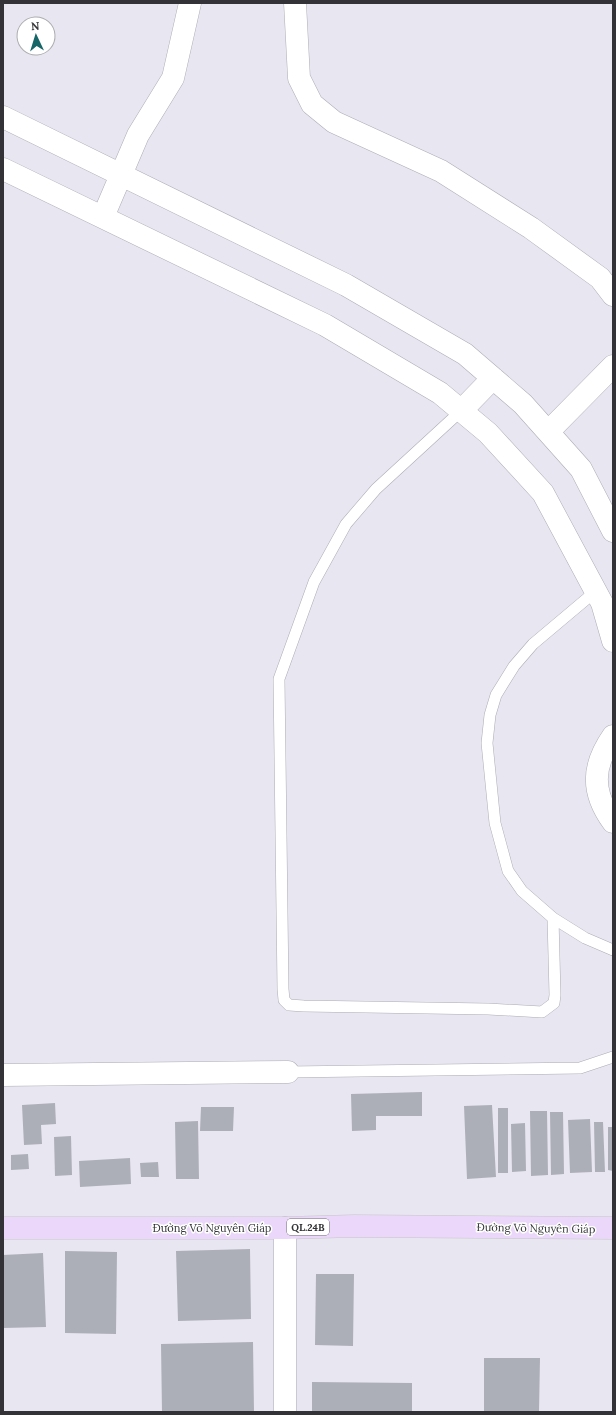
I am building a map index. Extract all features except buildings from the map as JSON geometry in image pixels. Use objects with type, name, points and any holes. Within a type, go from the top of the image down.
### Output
[{"type":"main road","name":"Đường Võ Nguyên Giáp","points":[[3,1228],[285,1228],[354,1226],[613,1228]]},
{"type":"street","points":[[103,218],[138,135],[173,78],[190,3]]},
{"type":"street","points":[[295,3],[299,78],[312,104],[334,122],[441,172],[531,228],[600,278],[613,295]]},
{"type":"street","points":[[3,117],[346,285],[465,354],[523,404],[581,469],[613,531]]},
{"type":"street","points":[[3,168],[325,325],[440,393],[462,410],[488,433],[543,493],[602,603],[613,641]]},
{"type":"street","points":[[548,432],[613,366]]},
{"type":"street","points":[[462,410],[493,378]]},
{"type":"street","points":[[613,736],[603,750],[597,769],[597,790],[604,810],[613,822]]},
{"type":"street","points":[[3,1076],[288,1072]]},
{"type":"street","points":[[285,1228],[285,1412]]},
{"type":"lane","points":[[462,410],[376,489],[346,524],[314,582],[280,679],[284,1000],[289,1005],[304,1006],[488,1009],[542,1012],[554,1003],[555,995],[553,918]]},
{"type":"lane","points":[[596,591],[533,644],[514,666],[496,695],[490,715],[488,743],[495,823],[508,871],[522,891],[553,918],[584,938],[613,950]]},
{"type":"lane","points":[[288,1072],[580,1068],[613,1057]]}]
